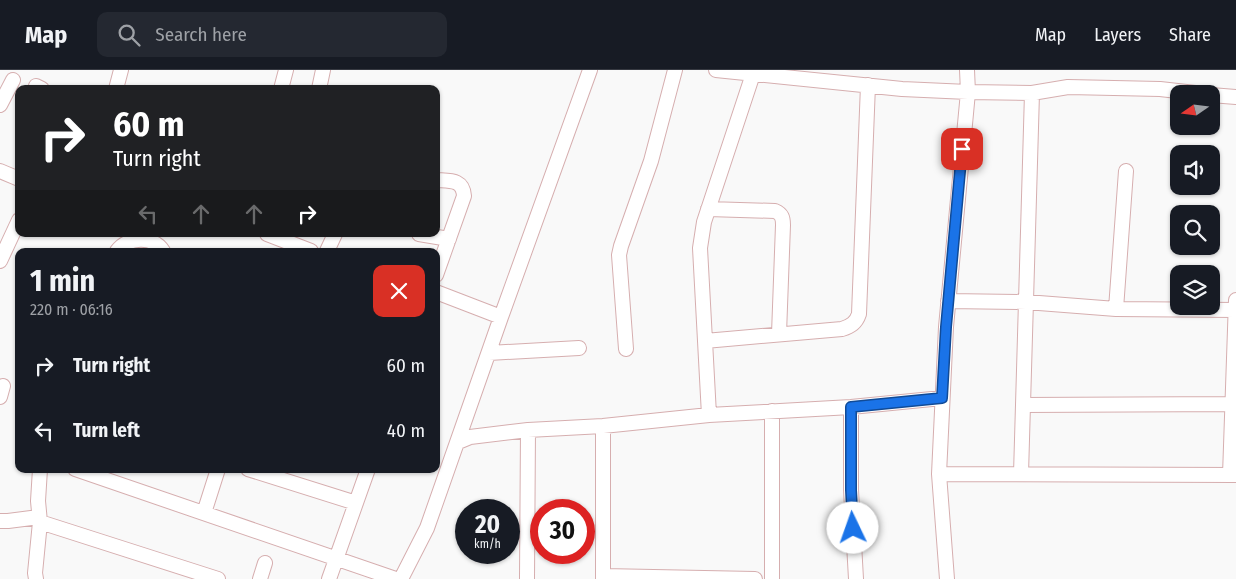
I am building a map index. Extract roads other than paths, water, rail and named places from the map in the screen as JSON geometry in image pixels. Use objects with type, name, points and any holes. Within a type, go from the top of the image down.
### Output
[{"type":"street","points":[[117,85],[121,70]]},
{"type":"street","points":[[282,85],[286,70]]},
{"type":"street","points":[[320,85],[323,70]]},
{"type":"street","points":[[402,579],[428,528],[468,439],[489,353],[590,70]]},
{"type":"street","points":[[626,349],[619,255],[620,246],[651,161],[675,70]]},
{"type":"street","points":[[716,70],[753,74],[771,73],[902,89],[968,92],[1032,93],[1068,87],[1170,89]]},
{"type":"street","points":[[946,579],[939,474],[942,398],[948,301],[968,92],[967,70]]},
{"type":"street","points":[[709,415],[700,248],[704,222],[753,74]]},
{"type":"street","points":[[0,105],[13,80]]},
{"type":"street","points":[[706,341],[842,329],[857,320],[859,314],[868,85]]},
{"type":"street","points":[[1021,474],[1032,93]]},
{"type":"street","points":[[1220,95],[1236,97]]},
{"type":"street","points":[[0,171],[15,177]]},
{"type":"street","points":[[1116,309],[1126,171]]},
{"type":"street","points":[[440,180],[460,184],[464,196],[440,264]]},
{"type":"street","points":[[708,209],[775,211],[781,214],[783,225],[779,334]]},
{"type":"street","points":[[0,261],[15,229]]},
{"type":"street","points":[[275,237],[303,248]]},
{"type":"street","points":[[437,237],[449,239]]},
{"type":"street","points":[[120,248],[127,242],[137,239],[154,243],[161,248]]},
{"type":"street","points":[[440,294],[501,317]]},
{"type":"street","points":[[939,474],[1233,475],[1236,300]]},
{"type":"street","points":[[948,301],[1026,302],[1116,309],[1236,310]]},
{"type":"street","points":[[489,353],[579,348]]},
{"type":"street","points":[[468,439],[528,430],[603,426],[709,415],[851,407],[942,398]]},
{"type":"street","points":[[1023,405],[1234,404]]},
{"type":"street","points":[[851,407],[851,490],[856,579]]},
{"type":"street","points":[[772,411],[772,579]]},
{"type":"street","points":[[603,426],[603,578],[755,579]]},
{"type":"street","points":[[528,430],[528,579]]},
{"type":"street","points":[[35,579],[40,520],[38,501],[40,473]]},
{"type":"street","points":[[87,473],[396,579]]},
{"type":"street","points":[[204,513],[217,473]]},
{"type":"street","points":[[261,473],[356,503]]},
{"type":"street","points":[[329,579],[367,473]]},
{"type":"street","points":[[0,521],[40,520],[218,579]]},
{"type":"street","points":[[260,579],[265,564]]}]
